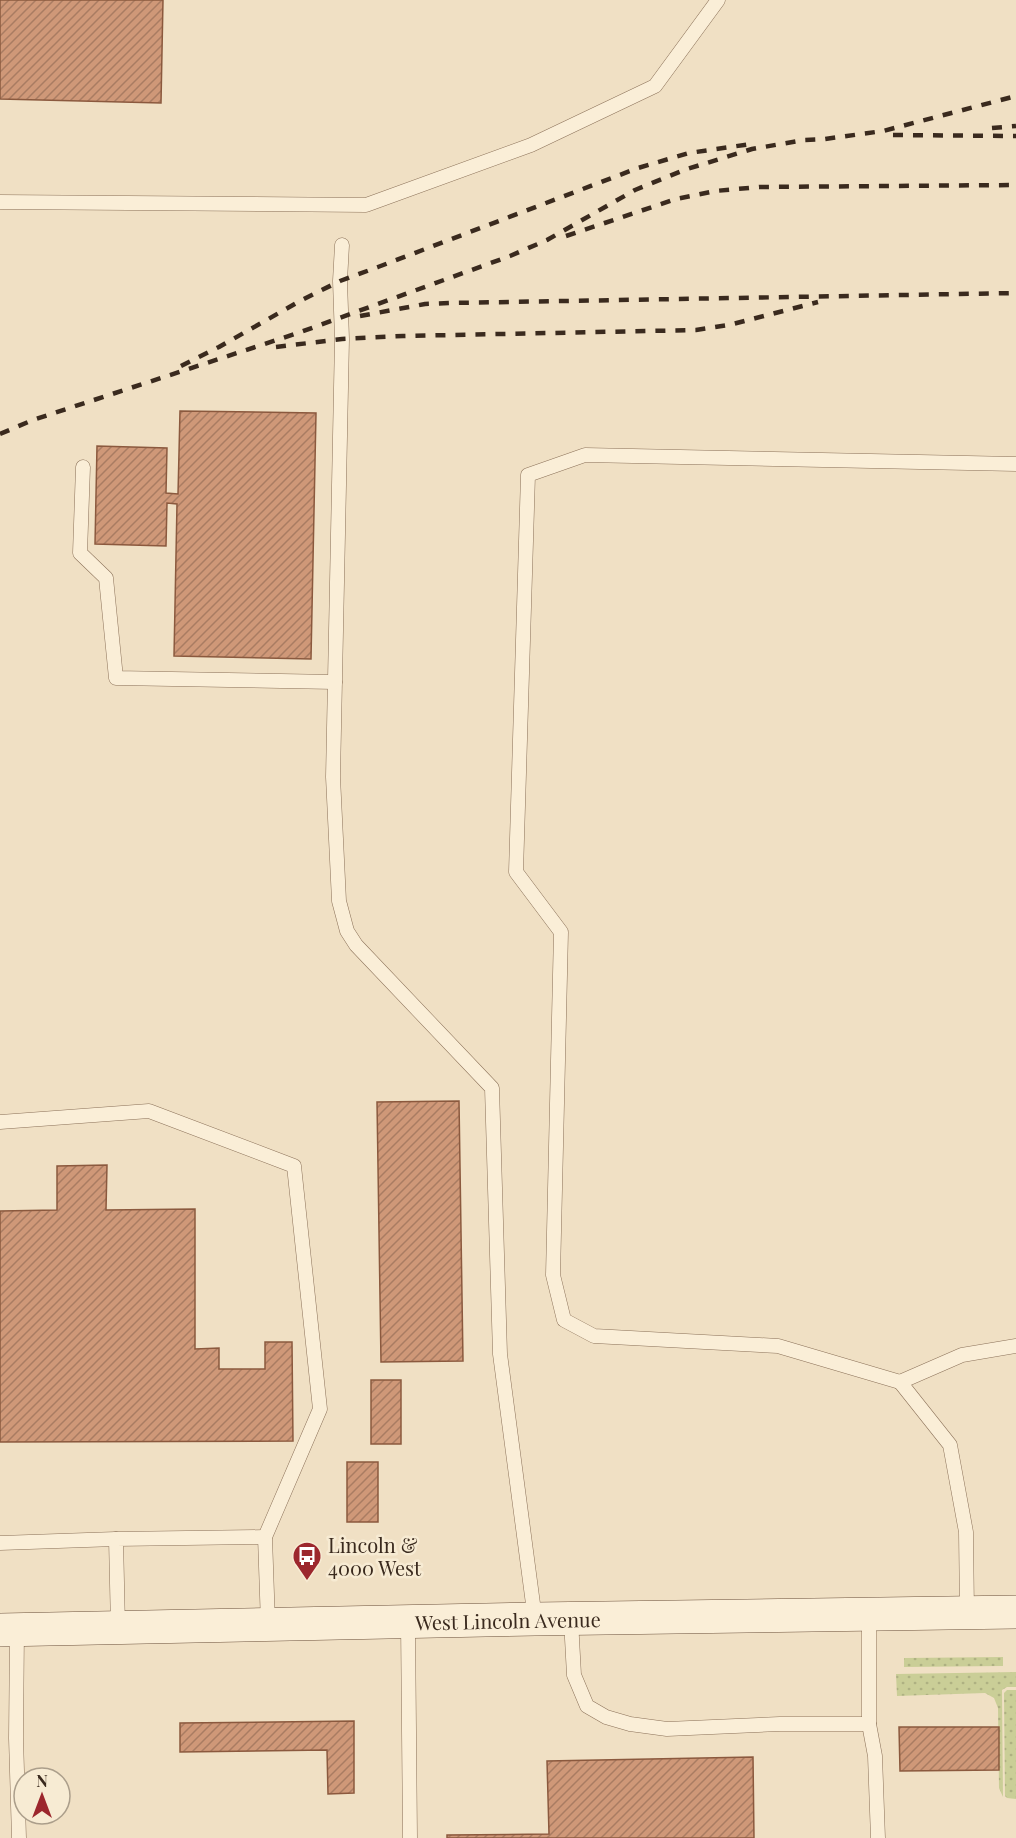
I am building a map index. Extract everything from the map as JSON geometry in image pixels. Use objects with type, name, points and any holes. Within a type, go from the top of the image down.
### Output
[{"type":"main road","name":"West Lincoln Avenue","points":[[8,1630],[1016,1612]]},
{"type":"lane","points":[[0,202],[366,205],[531,145],[655,86],[718,0]]},
{"type":"lane","points":[[342,245],[333,777],[339,901],[347,931],[356,945],[492,1088],[500,1354],[535,1620]]},
{"type":"lane","points":[[967,1613],[966,1532],[950,1445],[900,1382],[778,1346],[594,1336],[564,1320],[553,1275],[561,932],[516,872],[528,475],[585,455],[1016,464]]},
{"type":"lane","points":[[83,467],[81,553],[106,578],[116,678],[335,682]]},
{"type":"lane","points":[[0,1122],[149,1111],[294,1166],[320,1409],[265,1537],[268,1624]]},
{"type":"lane","points":[[900,1382],[962,1354],[1016,1346]]},
{"type":"lane","points":[[0,1543],[265,1537]]},
{"type":"lane","points":[[116,1539],[118,1627]]},
{"type":"lane","points":[[869,1615],[869,1724],[874,1756],[878,1838]]},
{"type":"lane","points":[[571,1620],[574,1675],[587,1706],[606,1717],[630,1724],[667,1729],[780,1724],[869,1724]]},
{"type":"lane","points":[[408,1623],[410,1838]]},
{"type":"lane","points":[[8,1630],[16,1738],[19,1838]]},
{"type":"green space","points":[[1003,1657],[1003,1666],[904,1667],[904,1658]]},
{"type":"green space","points":[[1016,1672],[1016,1687],[1007,1687],[1002,1690],[1003,1797],[999,1788],[998,1708],[994,1698],[985,1693],[897,1696],[896,1674]]},
{"type":"green space","points":[[1007,1690],[1016,1690],[1016,1799],[1005,1796],[1004,1693]]},
{"type":"building","points":[[0,0],[163,0],[161,103],[0,99]]},
{"type":"building","points":[[180,411],[316,413],[311,659],[174,656],[177,504],[167,503],[166,546],[95,544],[97,446],[167,448],[166,493],[178,494]]},
{"type":"building","points":[[459,1101],[463,1361],[381,1362],[377,1102]]},
{"type":"building","points":[[107,1165],[106,1210],[195,1209],[195,1349],[219,1348],[219,1369],[265,1369],[265,1342],[292,1342],[293,1441],[0,1442],[0,1211],[57,1210],[57,1166]]},
{"type":"building","points":[[371,1380],[401,1380],[401,1444],[371,1444]]},
{"type":"building","points":[[347,1462],[378,1462],[378,1522],[347,1522]]},
{"type":"building","points":[[354,1721],[354,1793],[328,1794],[327,1750],[180,1752],[180,1723]]},
{"type":"building","points":[[899,1727],[999,1727],[999,1770],[900,1771]]},
{"type":"building","points":[[753,1757],[754,1838],[447,1838],[447,1835],[549,1834],[547,1761]]},
{"type":"railway","points":[[0,434],[33,420],[298,333],[510,256],[547,240],[635,190],[684,170],[752,149],[804,140],[883,131],[1016,96]]},
{"type":"railway","points":[[992,128],[1016,126]]},
{"type":"railway","points":[[893,135],[1016,136]]},
{"type":"railway","points":[[181,366],[340,281],[638,168],[689,153],[751,144]]},
{"type":"railway","points":[[566,236],[676,199],[715,191],[759,187],[1016,185]]},
{"type":"railway","points":[[360,316],[425,304],[451,303],[1016,293]]},
{"type":"railway","points":[[276,347],[342,339],[403,336],[696,330],[729,325],[818,302]]},
{"type":"place","name":"Lincoln & 4000 West","points":[[307,1582]]}]
